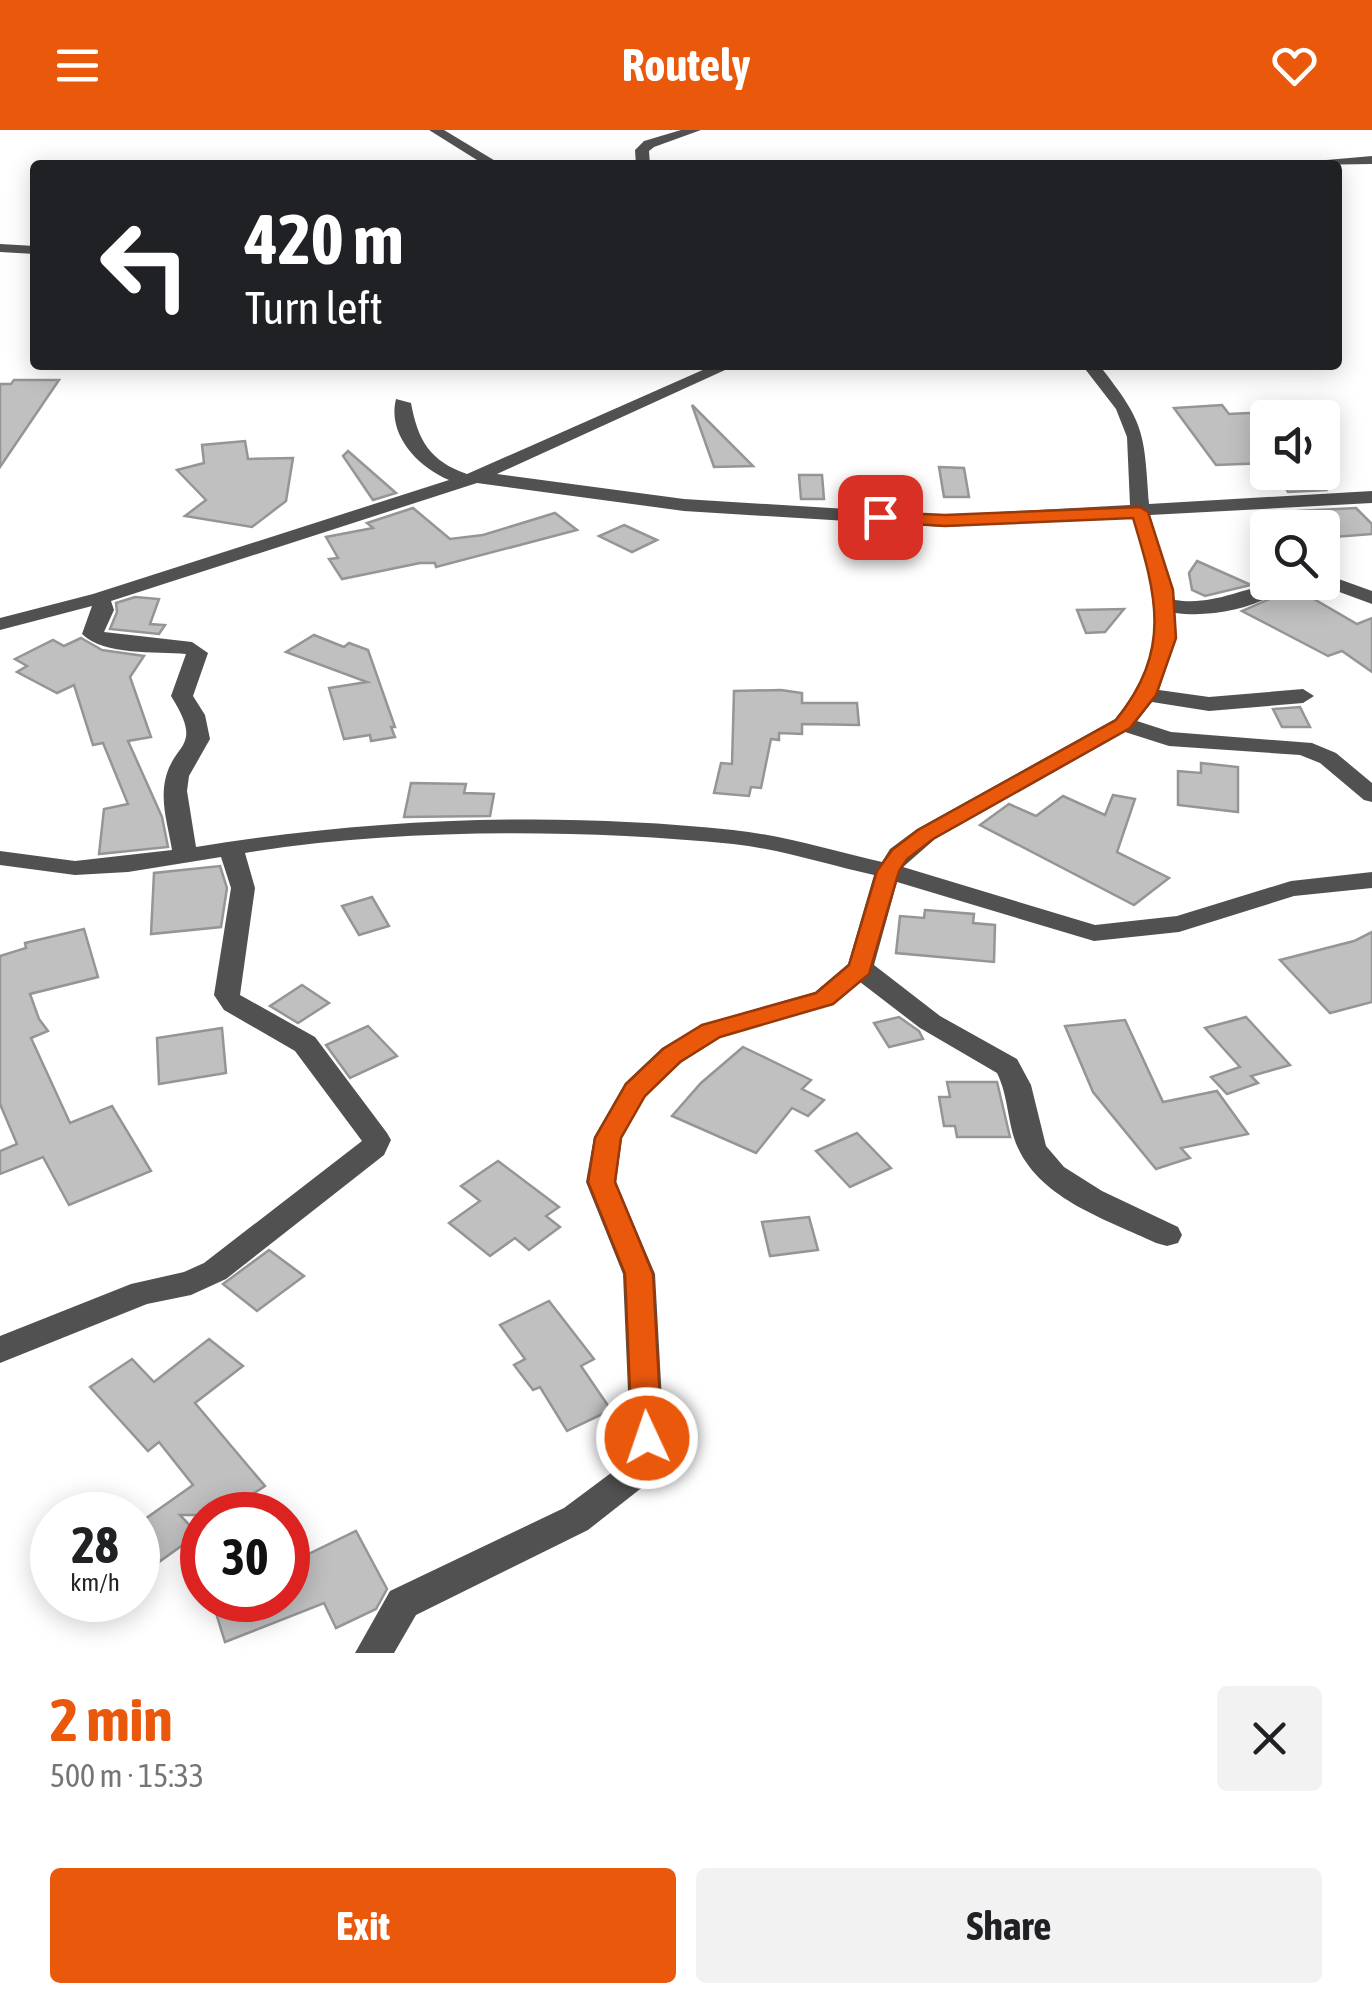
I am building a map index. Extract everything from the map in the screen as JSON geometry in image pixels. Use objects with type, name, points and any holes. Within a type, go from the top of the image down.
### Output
[{"type":"street","points":[[435,130],[486,160]]},
{"type":"street","points":[[643,160],[642,150],[649,144],[694,130]]},
{"type":"street","points":[[1342,163],[1372,160]]},
{"type":"street","points":[[0,248],[30,250]]},
{"type":"street","points":[[0,624],[100,598],[472,479],[717,370]]},
{"type":"street","points":[[374,1653],[403,1603],[576,1519],[632,1476],[647,1438],[639,1274],[601,1182],[608,1138],[636,1090],[672,1056],[711,1031],[824,998],[860,968],[888,871],[900,854],[926,834],[1123,724],[1146,695],[1166,638],[1164,590],[1140,512],[1136,437],[1124,408],[1094,370]]},
{"type":"street","points":[[402,403],[408,438],[424,463],[472,479],[684,504],[945,520],[1372,496]]},
{"type":"street","points":[[1340,586],[1372,598]]},
{"type":"street","points":[[1164,604],[1202,612],[1250,596]]},
{"type":"street","points":[[100,598],[104,610],[92,634],[104,640],[192,648],[197,653],[182,696],[201,733],[175,788],[185,856]]},
{"type":"street","points":[[1146,695],[1209,704],[1303,696]]},
{"type":"street","points":[[1123,724],[1170,739],[1304,748],[1328,758],[1372,795]]},
{"type":"street","points":[[0,858],[75,868],[185,856],[299,837],[523,826],[736,837],[888,871],[1094,933],[1178,924],[1290,889],[1372,880]]},
{"type":"street","points":[[0,1350],[142,1293],[192,1283],[215,1272],[374,1148],[377,1140],[367,1124],[305,1044],[233,1004],[227,995],[242,888],[231,848]]},
{"type":"street","points":[[860,968],[930,1022],[1007,1066],[1015,1077],[1033,1150],[1041,1163],[1088,1196],[1167,1234]]},
{"type":"building","points":[[14,380],[59,380],[0,467],[0,384],[11,384]]},
{"type":"building","points":[[692,405],[753,466],[714,467]]},
{"type":"building","points":[[1222,405],[1229,414],[1250,413],[1250,464],[1216,465],[1174,408]]},
{"type":"building","points":[[245,441],[248,459],[293,458],[286,501],[252,527],[185,516],[206,500],[177,470],[204,463],[202,445]]},
{"type":"building","points":[[348,451],[396,493],[373,500],[343,456]]},
{"type":"building","points":[[939,467],[964,468],[969,497],[944,497]]},
{"type":"building","points":[[799,475],[822,475],[824,499],[801,499]]},
{"type":"building","points":[[413,508],[450,539],[483,535],[555,513],[577,530],[436,567],[435,563],[420,563],[342,579],[329,559],[338,558],[326,537],[373,528],[367,523]]},
{"type":"building","points":[[1356,508],[1372,524],[1372,534],[1340,537],[1340,510],[1318,510]]},
{"type":"building","points":[[624,525],[657,540],[632,552],[599,536]]},
{"type":"building","points":[[1197,561],[1250,585],[1205,596],[1192,590],[1189,573]]},
{"type":"building","points":[[135,597],[159,599],[150,624],[165,625],[159,634],[110,629],[116,603]]},
{"type":"building","points":[[1267,600],[1316,600],[1357,624],[1372,618],[1372,672],[1342,651],[1328,656],[1242,611]]},
{"type":"building","points":[[1124,609],[1105,632],[1086,633],[1077,610]]},
{"type":"building","points":[[314,635],[344,647],[349,643],[368,650],[395,737],[371,741],[370,735],[344,739],[329,688],[367,682],[286,652]]},
{"type":"building","points":[[81,638],[102,650],[144,656],[130,677],[151,737],[128,741],[162,817],[168,847],[99,854],[104,809],[128,804],[103,743],[93,745],[74,685],[57,693],[17,672],[27,666],[15,659],[53,640],[64,646]]},
{"type":"building","points":[[734,691],[802,693],[802,703],[857,703],[859,725],[802,724],[802,734],[779,733],[779,740],[771,739],[761,788],[751,787],[749,796],[714,793],[721,763],[732,764]]},
{"type":"building","points":[[1300,707],[1310,727],[1282,727],[1273,709]]},
{"type":"building","points":[[1201,763],[1238,767],[1238,812],[1178,805],[1178,771],[1201,773]]},
{"type":"building","points":[[411,783],[466,784],[464,793],[494,794],[490,816],[404,817]]},
{"type":"building","points":[[1113,795],[1135,799],[1117,852],[1169,878],[1134,905],[980,825],[1009,804],[1036,816],[1063,796],[1105,815]]},
{"type":"building","points":[[220,866],[227,888],[221,927],[151,934],[154,873]]},
{"type":"building","points":[[372,897],[389,926],[359,935],[342,906]]},
{"type":"building","points":[[925,910],[974,914],[973,923],[995,925],[994,962],[896,953],[900,916],[924,918]]},
{"type":"building","points":[[84,929],[98,977],[30,994],[48,1031],[31,1038],[70,1123],[112,1106],[151,1171],[69,1205],[43,1157],[0,1174],[0,1151],[17,1144],[0,1104],[0,956],[26,948],[25,943]]},
{"type":"building","points":[[1372,932],[1372,1002],[1330,1013],[1280,960],[1354,941]]},
{"type":"building","points":[[302,985],[329,1003],[298,1023],[270,1006]]},
{"type":"building","points":[[899,1017],[919,1031],[923,1039],[889,1047],[874,1023]]},
{"type":"building","points":[[1246,1017],[1290,1065],[1251,1076],[1258,1083],[1227,1094],[1211,1077],[1240,1067],[1205,1028]]},
{"type":"building","points":[[1125,1020],[1163,1102],[1217,1091],[1248,1134],[1181,1148],[1190,1158],[1156,1169],[1093,1092],[1065,1026]]},
{"type":"building","points":[[368,1026],[397,1056],[350,1078],[326,1045]]},
{"type":"building","points":[[222,1028],[226,1073],[159,1084],[157,1038]]},
{"type":"building","points":[[743,1047],[811,1080],[802,1089],[824,1100],[808,1116],[792,1108],[756,1153],[672,1116],[701,1083]]},
{"type":"building","points":[[947,1082],[997,1082],[1010,1137],[957,1137],[955,1126],[944,1126],[939,1097],[950,1097]]},
{"type":"building","points":[[857,1133],[891,1168],[850,1187],[816,1151]]},
{"type":"building","points":[[498,1161],[559,1207],[546,1216],[560,1227],[529,1250],[515,1238],[490,1256],[449,1223],[480,1201],[461,1186]]},
{"type":"building","points":[[809,1217],[818,1250],[770,1256],[762,1222]]},
{"type":"building","points":[[269,1250],[304,1276],[257,1311],[223,1284]]},
{"type":"building","points":[[549,1301],[594,1359],[581,1366],[611,1410],[567,1431],[540,1387],[533,1390],[514,1365],[525,1359],[500,1325]]},
{"type":"building","points":[[209,1339],[243,1366],[195,1403],[265,1486],[256,1492],[183,1492],[193,1485],[159,1442],[148,1451],[90,1387],[132,1359],[154,1382]]},
{"type":"building","points":[[180,1494],[180,1547],[160,1561],[160,1508]]},
{"type":"building","points":[[356,1531],[387,1589],[376,1609],[336,1628],[324,1603],[310,1609],[310,1553]]},
{"type":"building","points":[[219,1622],[276,1622],[225,1642]]},
{"type":"route","points":[[647,1438],[639,1274],[601,1182],[608,1138],[636,1090],[672,1056],[711,1031],[824,998],[860,968],[888,871],[900,854],[926,834],[1123,724],[1146,695],[1166,638],[1164,590],[1140,512],[945,520],[880,517]]}]
